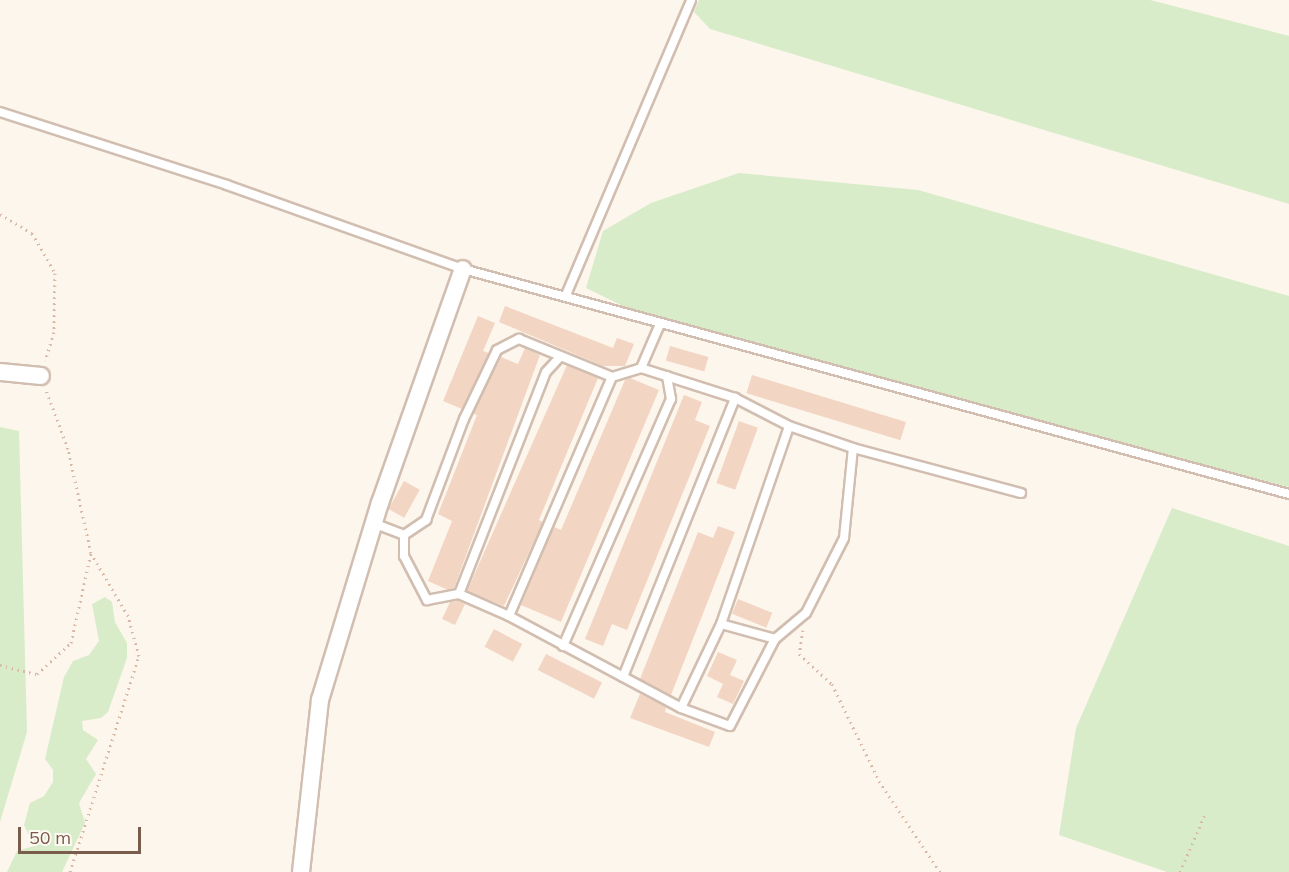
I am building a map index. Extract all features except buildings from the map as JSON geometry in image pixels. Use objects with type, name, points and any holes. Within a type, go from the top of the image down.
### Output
[{"type":"street","points":[[303,868],[320,700],[374,523],[463,269]]},
{"type":"street","points":[[0,372],[41,376]]},
{"type":"lane","points":[[566,296],[691,0]]},
{"type":"lane","points":[[0,111],[227,185],[463,269],[1289,494]]},
{"type":"lane","points":[[641,368],[660,324]]},
{"type":"lane","points":[[404,536],[426,520],[464,419],[497,350],[519,339],[612,377],[641,368],[735,398],[789,426],[853,448],[1022,493]]},
{"type":"lane","points":[[459,594],[546,372],[560,357]]},
{"type":"lane","points":[[563,646],[671,399],[667,376]]},
{"type":"lane","points":[[509,616],[612,377]]},
{"type":"lane","points":[[624,678],[735,398]]},
{"type":"lane","points":[[681,708],[721,624],[789,426]]},
{"type":"lane","points":[[404,536],[404,556],[427,600],[459,594],[509,616],[681,708],[730,726],[775,639],[806,613],[844,538],[853,448]]},
{"type":"lane","points":[[374,523],[404,536]]},
{"type":"lane","points":[[721,624],[775,639]]},
{"type":"path","points":[[0,214],[32,233],[55,273],[54,332],[41,376],[68,449],[91,554],[128,616],[139,656],[70,872]]},
{"type":"path","points":[[0,665],[37,674],[71,643],[91,554]]},
{"type":"path","points":[[806,613],[799,654],[832,684],[879,780],[940,872]]},
{"type":"path","points":[[1180,872],[1206,812]]},
{"type":"green space","points":[[699,0],[1150,0],[1289,36],[1289,204],[710,29],[694,12]]},
{"type":"green space","points":[[739,173],[918,190],[1289,296],[1289,487],[660,324],[586,288],[603,231],[651,203]]},
{"type":"green space","points":[[0,427],[19,431],[27,732],[0,822]]},
{"type":"green space","points":[[1172,508],[1289,546],[1289,872],[1167,872],[1059,835],[1076,728]]},
{"type":"green space","points":[[105,597],[112,602],[115,622],[127,643],[127,658],[108,712],[101,718],[82,721],[83,730],[98,740],[86,759],[96,774],[79,803],[85,823],[62,872],[7,872],[17,851],[34,846],[24,825],[30,803],[44,796],[53,782],[53,770],[45,759],[64,677],[73,661],[89,655],[99,641],[92,604]]}]
